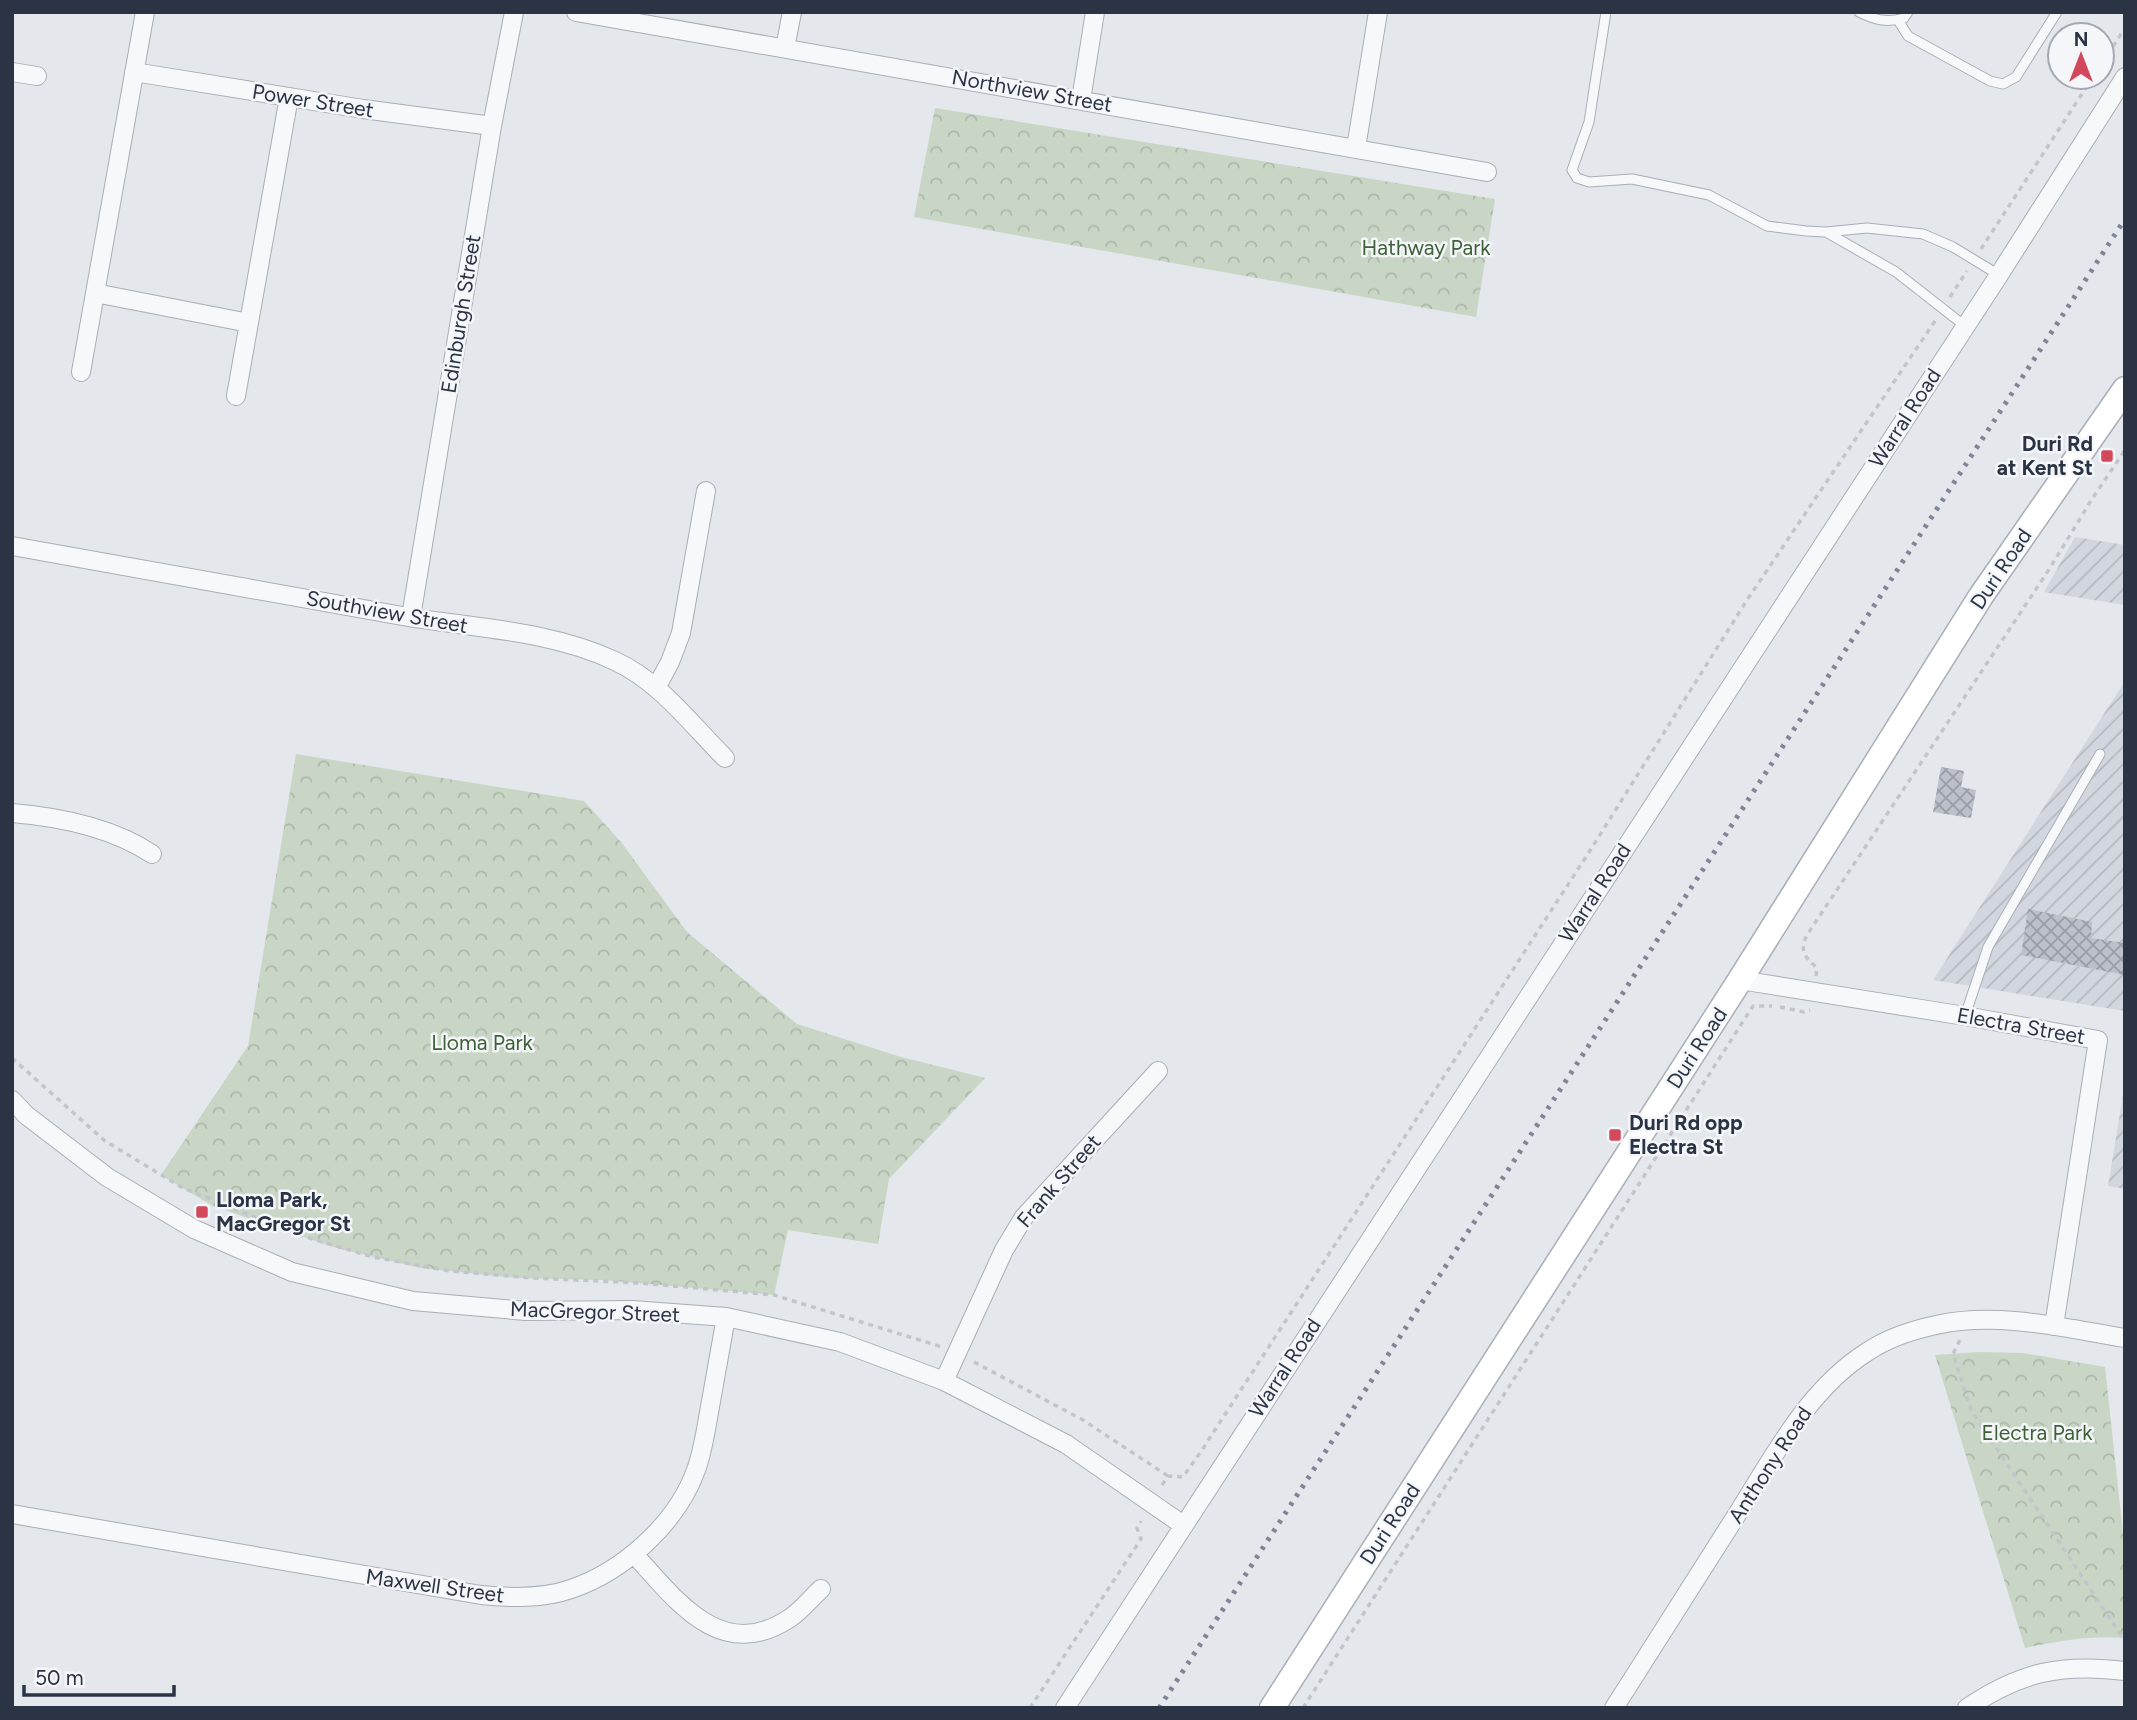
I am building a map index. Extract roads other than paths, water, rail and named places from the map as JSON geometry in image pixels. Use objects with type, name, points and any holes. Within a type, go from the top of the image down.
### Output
[{"type":"main road","name":"Duri Road","points":[[1272,1708],[1740,980],[1981,597],[2125,389]]},
{"type":"street","points":[[82,372],[145,12]]},
{"type":"street","name":"Edinburgh Street","points":[[411,617],[492,127],[514,12]]},
{"type":"street","name":"Northview Street","points":[[576,12],[1487,172]]},
{"type":"street","points":[[785,48],[792,12]]},
{"type":"street","points":[[1081,100],[1095,12]]},
{"type":"street","points":[[1356,148],[1378,12]]},
{"type":"street","points":[[12,72],[37,76]]},
{"type":"street","name":"Power Street","points":[[134,72],[492,127]]},
{"type":"street","name":"Warral Road","points":[[1065,1708],[1999,275],[2125,77]]},
{"type":"street","points":[[236,396],[289,97]]},
{"type":"street","points":[[95,293],[248,323]]},
{"type":"street","points":[[656,688],[681,633],[706,491]]},
{"type":"street","name":"Southview Street","points":[[12,546],[529,636],[579,648],[616,661],[656,688],[725,758]]},
{"type":"street","points":[[12,813],[108,831],[130,839],[152,854]]},
{"type":"street","name":"Electra Street","points":[[1740,980],[2098,1040],[2054,1326]]},
{"type":"street","name":"Frank Street","points":[[944,1381],[1004,1250],[1024,1217],[1158,1071]]},
{"type":"street","name":"MacGregor Street","points":[[12,1100],[19,1121],[107,1177],[194,1230],[292,1272],[413,1301],[526,1311],[632,1310],[726,1317],[839,1342],[944,1381],[1066,1444],[1183,1525]]},
{"type":"street","name":"Maxwell Street","points":[[12,1514],[423,1586],[511,1598],[570,1589],[594,1579],[634,1554],[676,1510],[696,1470],[726,1317]]},
{"type":"street","name":"Anthony Road","points":[[1614,1708],[1798,1419],[1839,1374],[1867,1351],[1898,1337],[1937,1325],[1970,1321],[2054,1326],[2125,1338]]},
{"type":"street","points":[[634,1554],[684,1608],[718,1630],[735,1634],[755,1633],[773,1628],[792,1617],[821,1589]]},
{"type":"street","points":[[1967,1708],[2003,1685],[2032,1674],[2072,1668],[2125,1671]]},
{"type":"lane","points":[[1606,12],[1589,122],[1572,170],[1577,178],[1589,182],[1632,179],[1709,195],[1767,226],[1826,232],[1867,228],[1911,231],[1935,238],[1999,275]]},
{"type":"lane","points":[[1859,12],[1877,20],[1898,20],[1909,12]]},
{"type":"lane","points":[[1898,20],[1908,36],[1990,81],[2003,84],[2016,77],[2057,12]]},
{"type":"lane","points":[[1826,232],[1896,272],[1965,326]]},
{"type":"lane","points":[[1965,1016],[1988,947],[2100,754]]},
{"type":"railway","points":[[1159,1708],[2125,219]]},
{"type":"place","name":"Duri Rd at Kent St","points":[[2107,456]]},
{"type":"place","name":"Duri Rd opp Electra St","points":[[1615,1135]]},
{"type":"place","name":"Lloma Park, MacGregor St","points":[[202,1212]]},
{"type":"park label","name":"Hathway Park","points":[[1426,248]]},
{"type":"park label","name":"Lloma Park","points":[[482,1043]]},
{"type":"park label","name":"Electra Park","points":[[2037,1433]]}]
